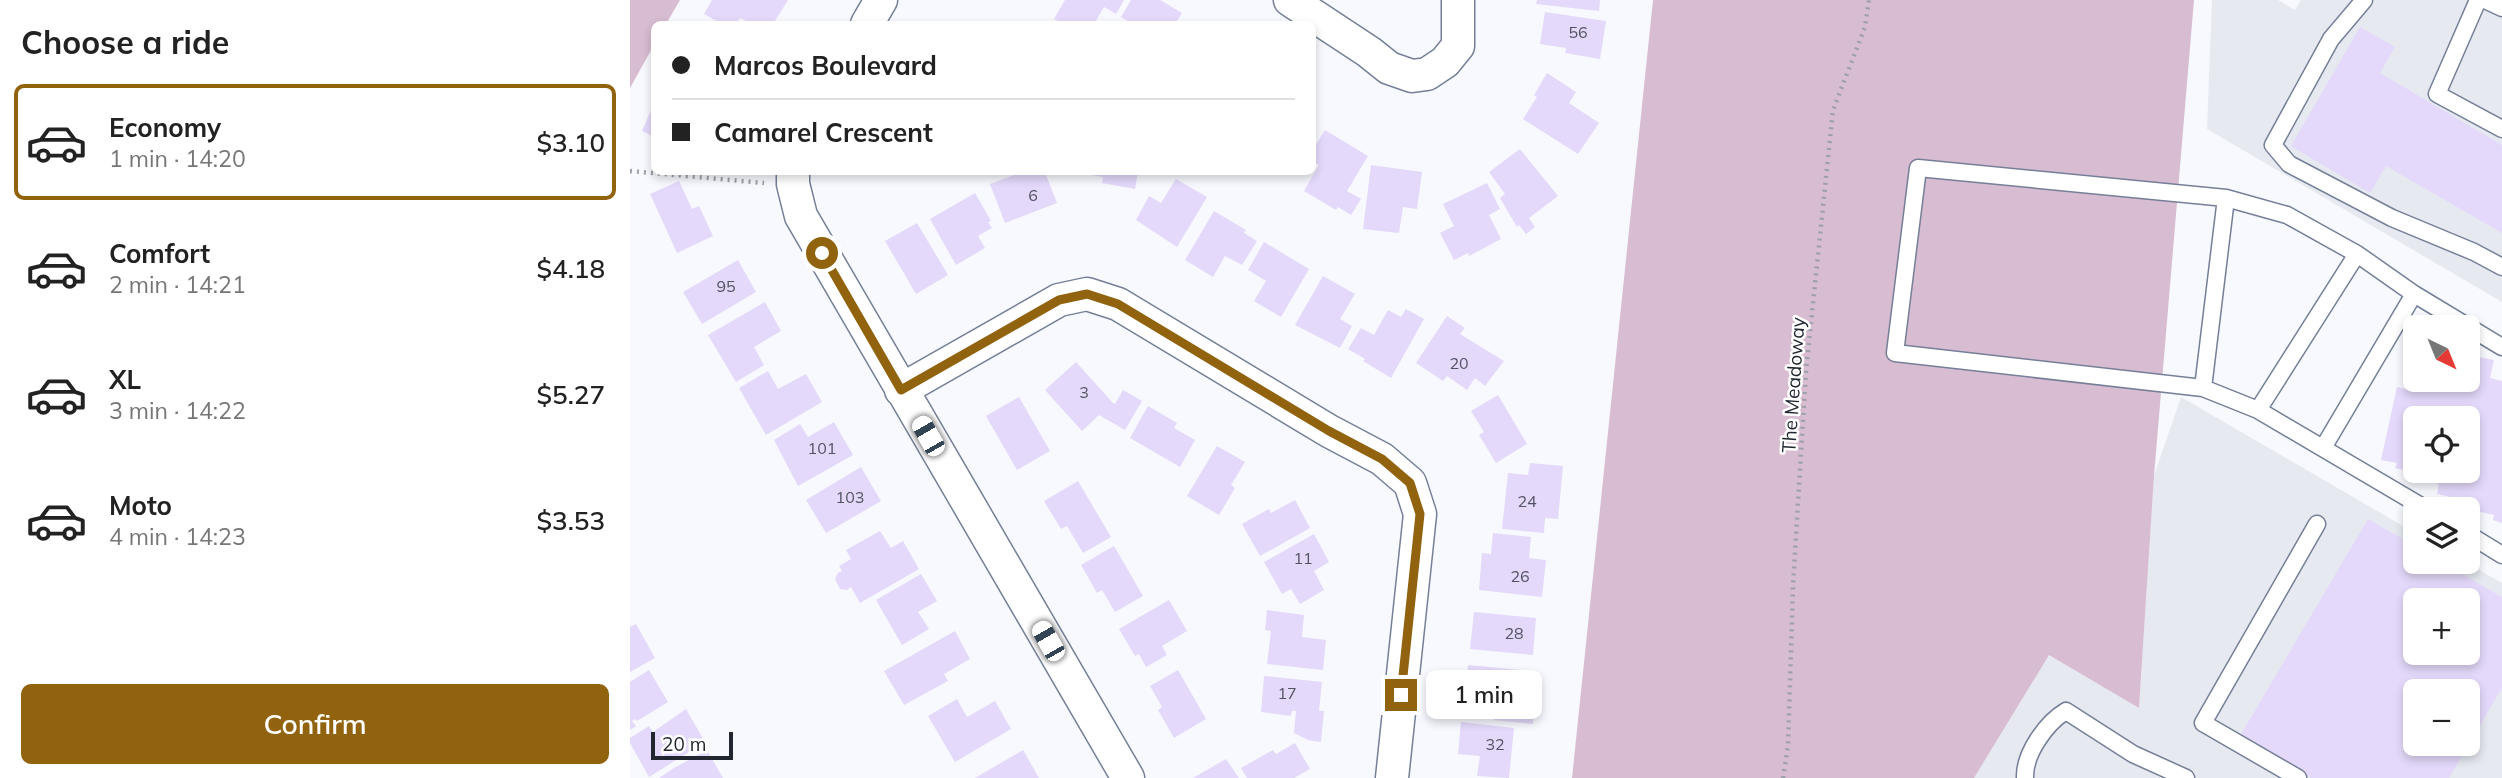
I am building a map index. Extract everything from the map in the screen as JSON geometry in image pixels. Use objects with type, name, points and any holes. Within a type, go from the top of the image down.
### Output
[{"type":"street","points":[[869,21],[881,0]]},
{"type":"street","points":[[1290,0],[1370,52],[1389,68],[1412,76],[1427,74],[1445,62],[1458,46],[1458,0]]},
{"type":"street","points":[[793,178],[801,216],[1128,778]]},
{"type":"street","points":[[901,390],[1059,300],[1087,294],[1118,304],[1329,431],[1382,459],[1410,483],[1420,514],[1392,778]]},
{"type":"lane","points":[[2364,0],[2331,39],[2273,145],[2289,164],[2381,212],[2474,251],[2502,267]]},
{"type":"lane","points":[[2477,0],[2437,94],[2502,129]]},
{"type":"lane","points":[[2484,0],[2502,8]]},
{"type":"lane","points":[[2406,497],[2258,410],[2203,388],[1895,353],[1918,168],[2226,198],[2287,215],[2357,254],[2414,295],[2502,347]]},
{"type":"lane","points":[[2203,388],[2226,198]]},
{"type":"lane","points":[[2258,410],[2357,254]]},
{"type":"lane","points":[[2327,450],[2414,295]]},
{"type":"lane","points":[[2298,778],[2203,723],[2317,524]]},
{"type":"lane","points":[[2480,541],[2502,555]]},
{"type":"lane","points":[[2025,778],[2024,764],[2052,719],[2066,710],[2133,754],[2186,778]]},
{"type":"path","name":"The Meadoway","points":[[1783,778],[1788,746],[1793,586],[1806,371],[1833,110],[1865,27],[1869,0]]},
{"type":"path","points":[[630,171],[651,172]]},
{"type":"path","points":[[723,175],[793,178]]},
{"type":"shaded area","points":[[630,0],[680,0],[668,21],[651,21],[651,50],[630,88]]},
{"type":"shaded area","points":[[1653,0],[2194,0],[2154,476],[2139,708],[2049,655],[1974,778],[1572,778]]},
{"type":"shaded area","points":[[2212,0],[2278,0],[2295,10],[2301,0],[2502,0],[2502,302],[2207,129]]},
{"type":"shaded area","points":[[2181,397],[2403,526],[2403,574],[2480,574],[2480,571],[2502,583],[2502,778],[1974,778],[2049,654],[2139,708],[2154,476]]},
{"type":"building","points":[[712,0],[788,0],[775,21],[746,21],[740,18],[738,21],[717,21],[704,14]]},
{"type":"building","points":[[1065,0],[1124,0],[1116,14],[1104,7],[1096,21],[1054,19]]},
{"type":"building","points":[[1131,0],[1160,0],[1182,13],[1177,21],[1128,21],[1121,17]]},
{"type":"building","points":[[1537,0],[1600,0],[1599,11],[1536,4]]},
{"type":"building","points":[[1545,12],[1606,21],[1600,59],[1565,53],[1566,48],[1540,44]]},
{"type":"building","points":[[2360,27],[2395,47],[2380,73],[2502,145],[2502,233],[2386,166],[2370,193],[2291,146]]},
{"type":"building","points":[[1547,73],[1576,92],[1569,103],[1599,123],[1578,154],[1523,119],[1537,97],[1534,95]]},
{"type":"building","points":[[651,110],[651,136],[642,131]]},
{"type":"building","points":[[1325,130],[1368,156],[1347,191],[1361,199],[1351,215],[1338,207],[1336,210],[1304,191],[1313,175],[1316,175],[1319,165],[1316,163],[1316,145]]},
{"type":"building","points":[[1520,149],[1558,196],[1529,218],[1535,227],[1526,234],[1519,225],[1517,227],[1500,198],[1505,194],[1489,172]]},
{"type":"building","points":[[1371,165],[1422,172],[1417,209],[1403,207],[1399,233],[1363,229]]},
{"type":"building","points":[[1015,175],[1046,175],[1057,203],[1005,223],[990,184]]},
{"type":"building","points":[[1093,175],[1137,175],[1135,189],[1102,183],[1103,177]]},
{"type":"building","points":[[1176,179],[1207,197],[1177,247],[1136,220],[1149,196],[1161,203]]},
{"type":"building","points":[[679,181],[692,209],[699,206],[713,236],[677,253],[650,194]]},
{"type":"building","points":[[1487,183],[1500,209],[1489,215],[1501,239],[1469,256],[1468,253],[1454,260],[1440,233],[1454,226],[1443,204]]},
{"type":"building","points":[[975,193],[991,221],[988,222],[992,228],[978,236],[985,248],[956,265],[930,219]]},
{"type":"building","points":[[1214,211],[1246,230],[1244,233],[1257,241],[1242,265],[1225,256],[1213,277],[1185,260]]},
{"type":"building","points":[[917,223],[948,275],[916,294],[885,241]]},
{"type":"building","points":[[1264,242],[1309,269],[1281,317],[1254,301],[1266,281],[1248,270]]},
{"type":"building","points":[[738,260],[756,292],[702,324],[683,292]]},
{"type":"building","points":[[1323,276],[1355,294],[1340,319],[1352,326],[1340,348],[1295,325]]},
{"type":"building","points":[[765,302],[781,331],[754,347],[764,365],[736,382],[708,335]]},
{"type":"building","points":[[1406,309],[1424,319],[1391,378],[1348,349],[1361,328],[1374,335],[1388,310],[1401,317]]},
{"type":"building","points":[[1447,316],[1465,328],[1460,334],[1504,361],[1485,386],[1475,378],[1467,390],[1447,376],[1443,381],[1416,363]]},
{"type":"building","points":[[2480,357],[2494,360],[2490,378],[2502,381],[2502,523],[2493,520],[2494,515],[2480,512],[2480,497],[2437,494],[2439,484],[2435,483],[2480,483],[2480,406],[2403,406],[2403,470],[2395,468],[2397,463],[2381,460],[2397,387],[2403,388],[2403,392],[2480,392]]},
{"type":"building","points":[[1076,362],[1113,403],[1115,404],[1123,390],[1142,401],[1125,430],[1099,415],[1082,431],[1045,390]]},
{"type":"building","points":[[768,371],[778,389],[806,374],[822,402],[766,435],[739,388]]},
{"type":"building","points":[[1498,395],[1527,444],[1496,463],[1479,435],[1484,432],[1471,411]]},
{"type":"building","points":[[1019,397],[1050,451],[1017,470],[986,416]]},
{"type":"building","points":[[1148,406],[1177,423],[1174,428],[1195,440],[1180,467],[1130,438]]},
{"type":"building","points":[[834,422],[853,455],[798,486],[774,440],[800,424],[808,437]]},
{"type":"building","points":[[1217,446],[1245,462],[1231,485],[1235,488],[1219,515],[1187,496]]},
{"type":"building","points":[[1530,463],[1563,466],[1558,519],[1545,518],[1544,533],[1502,529],[1508,473],[1528,475]]},
{"type":"building","points":[[861,467],[881,501],[826,533],[806,500]]},
{"type":"building","points":[[1078,481],[1111,537],[1083,553],[1067,526],[1061,529],[1044,501]]},
{"type":"building","points":[[1295,500],[1310,528],[1260,556],[1242,524],[1269,509],[1271,513]]},
{"type":"building","points":[[2368,519],[2403,539],[2403,574],[2462,574],[2502,597],[2502,688],[2480,725],[2480,679],[2403,679],[2403,756],[2462,756],[2449,778],[2311,778],[2240,736]]},
{"type":"building","points":[[880,531],[891,548],[903,541],[919,569],[860,603],[851,587],[847,590],[840,589],[835,579],[842,571],[839,566],[851,559],[846,550]]},
{"type":"building","points":[[1493,533],[1531,537],[1529,558],[1546,560],[1542,597],[1479,590],[1482,553],[1491,554]]},
{"type":"building","points":[[1314,534],[1329,562],[1314,571],[1324,590],[1300,604],[1291,589],[1282,594],[1264,562]]},
{"type":"building","points":[[1114,546],[1143,596],[1115,612],[1102,590],[1097,593],[1081,565]]},
{"type":"building","points":[[921,574],[937,601],[918,612],[929,629],[902,645],[876,600]]},
{"type":"building","points":[[1169,600],[1187,631],[1162,646],[1167,655],[1146,667],[1139,654],[1135,656],[1119,629]]},
{"type":"building","points":[[1267,610],[1304,615],[1302,637],[1326,640],[1323,670],[1267,664],[1271,631],[1265,630]]},
{"type":"building","points":[[1474,612],[1536,618],[1533,655],[1470,649]]},
{"type":"building","points":[[636,624],[655,658],[630,672],[630,627]]},
{"type":"building","points":[[955,631],[970,659],[944,674],[948,681],[904,705],[884,671]]},
{"type":"building","points":[[1468,665],[1531,671],[1527,704],[1535,705],[1533,724],[1494,720],[1496,705],[1464,702]]},
{"type":"building","points":[[649,670],[668,702],[637,721],[632,721],[636,726],[630,730],[630,682]]},
{"type":"building","points":[[1178,670],[1206,719],[1174,738],[1158,710],[1162,707],[1150,686]]},
{"type":"building","points":[[1264,676],[1322,682],[1319,711],[1324,711],[1321,742],[1308,740],[1294,733],[1296,711],[1292,711],[1291,716],[1261,712]]},
{"type":"building","points":[[957,699],[967,717],[995,701],[1011,729],[955,762],[928,716]]},
{"type":"building","points":[[686,709],[705,742],[649,777],[630,743],[630,738],[649,726],[653,732]]},
{"type":"building","points":[[1461,722],[1514,728],[1509,778],[1477,776],[1480,756],[1458,754]]},
{"type":"building","points":[[1295,743],[1310,769],[1294,778],[1247,778],[1241,768],[1273,750],[1276,754]]},
{"type":"building","points":[[707,750],[723,778],[659,778],[674,768]]},
{"type":"building","points":[[1023,750],[1039,778],[975,778]]},
{"type":"building","points":[[1226,759],[1239,778],[1193,778]]},
{"type":"route","points":[[822,253],[901,390],[1024,318],[1059,300],[1087,294],[1118,304],[1329,431],[1382,459],[1410,483],[1420,514],[1401,695]]}]
